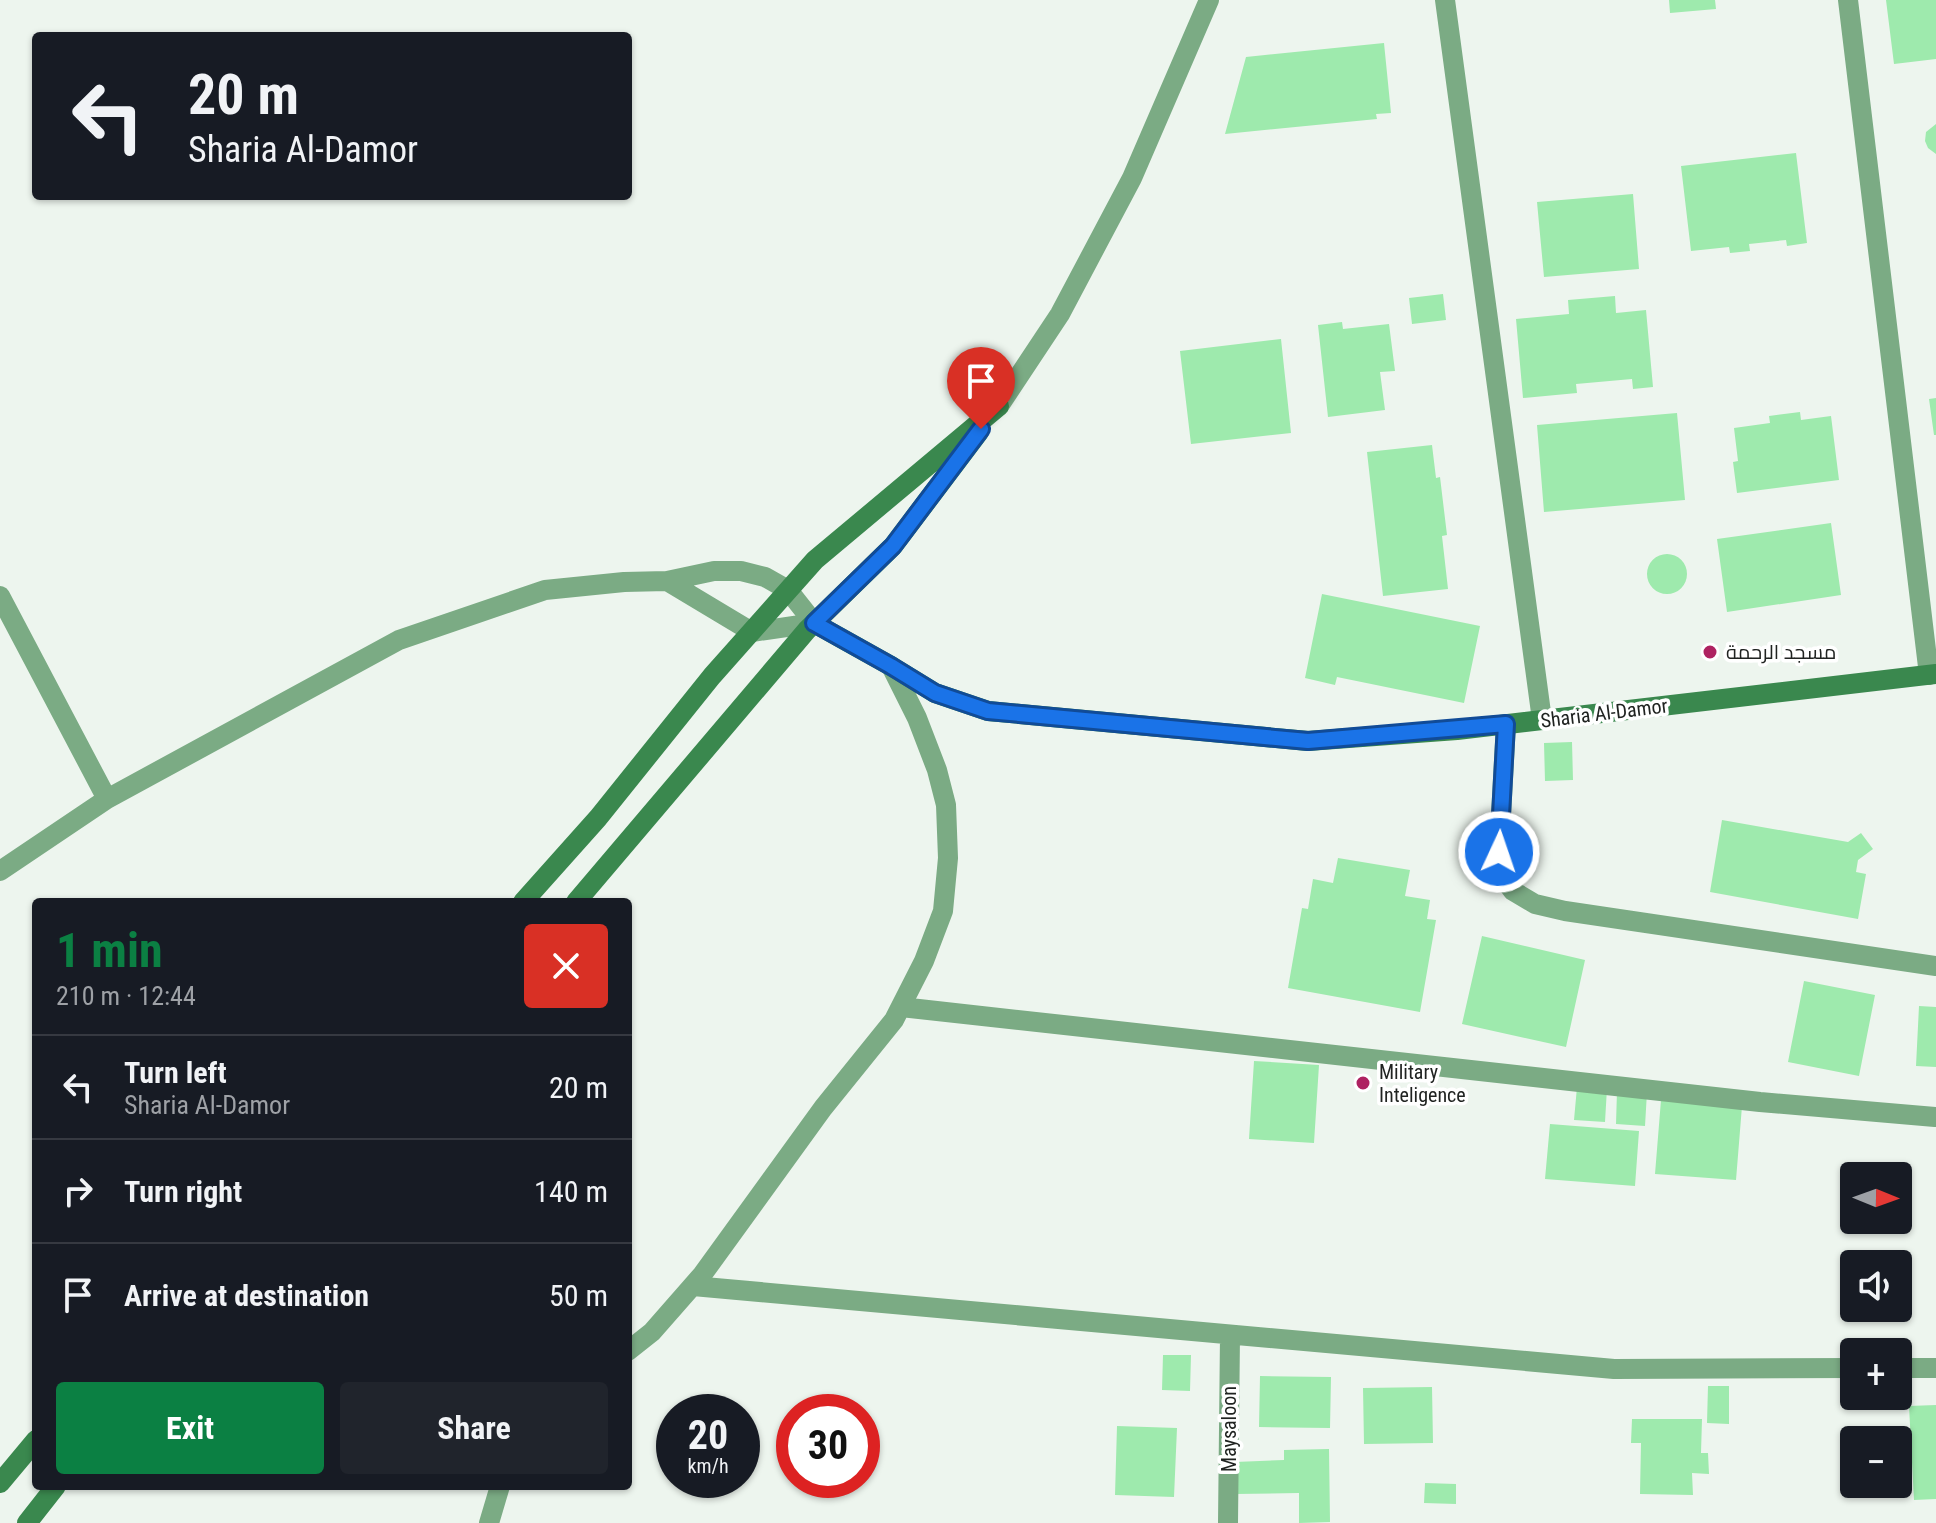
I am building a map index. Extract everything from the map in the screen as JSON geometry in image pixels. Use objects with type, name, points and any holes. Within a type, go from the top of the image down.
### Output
[{"type":"street","points":[[579,898],[814,623],[893,546],[999,406],[1060,314],[1132,178],[1209,0]]},
{"type":"street","points":[[1445,0],[1542,720]]},
{"type":"street","points":[[1848,0],[1933,675]]},
{"type":"street","points":[[527,898],[598,818],[712,676],[815,560],[999,406]]},
{"type":"street","points":[[0,871],[107,799],[399,640],[545,590],[667,581],[714,571],[741,571],[765,577],[788,590],[814,623]]},
{"type":"street","points":[[667,581],[752,632],[814,623]]},
{"type":"street","points":[[0,596],[107,799]]},
{"type":"street","name":"Sharia Al-Damor","points":[[814,623],[935,693],[988,711],[1308,741],[1506,724],[1933,675]]},
{"type":"street","points":[[632,1348],[652,1332],[693,1286],[823,1108],[894,1020],[924,961],[943,911],[948,858],[946,805],[937,770],[917,718],[891,666]]},
{"type":"street","points":[[1506,724],[1499,852],[1501,875],[1513,891],[1535,904],[1936,966]]},
{"type":"street","points":[[901,1007],[1760,1102],[1935,1117]]},
{"type":"street","points":[[693,1286],[1614,1369],[1840,1368]]},
{"type":"street","name":"Maysaloon","points":[[1228,1523],[1230,1335]]},
{"type":"street","points":[[1912,1368],[1936,1368]]},
{"type":"street","points":[[0,1483],[32,1445]]},
{"type":"street","points":[[27,1523],[53,1490]]},
{"type":"street","points":[[489,1523],[499,1490]]},
{"type":"building","points":[[1669,0],[1715,0],[1716,9],[1670,13]]},
{"type":"building","points":[[1886,0],[1936,0],[1936,59],[1894,64]]},
{"type":"building","points":[[1384,43],[1391,113],[1376,114],[1377,119],[1225,134],[1246,57]]},
{"type":"building","points":[[1936,124],[1936,154],[1925,141],[1926,132]]},
{"type":"building","points":[[1796,153],[1807,243],[1787,246],[1786,240],[1749,244],[1750,251],[1730,253],[1729,247],[1691,251],[1681,166]]},
{"type":"building","points":[[1633,194],[1639,269],[1544,277],[1537,202]]},
{"type":"building","points":[[1443,294],[1446,320],[1412,324],[1409,298]]},
{"type":"building","points":[[1615,296],[1616,313],[1646,310],[1653,387],[1633,389],[1632,379],[1576,384],[1577,393],[1523,398],[1516,319],[1569,314],[1568,300]]},
{"type":"building","points":[[1342,322],[1343,329],[1389,324],[1395,371],[1380,372],[1385,410],[1328,417],[1318,325]]},
{"type":"building","points":[[1281,339],[1291,433],[1191,444],[1180,351]]},
{"type":"building","points":[[1936,398],[1936,435],[1934,435],[1929,399]]},
{"type":"building","points":[[1800,412],[1801,420],[1831,416],[1839,480],[1737,493],[1733,462],[1738,461],[1734,428],[1770,423],[1769,416]]},
{"type":"building","points":[[1677,413],[1685,500],[1544,512],[1537,425]]},
{"type":"building","points":[[1432,445],[1436,478],[1440,477],[1447,535],[1442,536],[1448,589],[1383,596],[1367,452]]},
{"type":"building","points":[[1831,523],[1841,595],[1727,612],[1717,539]]},
{"type":"building","points":[[1667,554],[1681,560],[1687,574],[1681,588],[1667,594],[1653,588],[1647,574],[1653,560]]},
{"type":"building","points":[[1322,594],[1480,626],[1464,703],[1337,677],[1335,685],[1305,678]]},
{"type":"building","points":[[1572,742],[1573,780],[1545,781],[1544,743]]},
{"type":"building","points":[[1722,820],[1848,842],[1861,833],[1873,849],[1858,860],[1856,872],[1866,874],[1858,919],[1710,892]]},
{"type":"building","points":[[1338,858],[1410,870],[1405,896],[1430,900],[1427,919],[1436,920],[1420,1012],[1288,988],[1302,908],[1308,909],[1313,879],[1333,883]]},
{"type":"building","points":[[1482,936],[1585,960],[1566,1047],[1462,1024]]},
{"type":"building","points":[[1804,981],[1875,995],[1859,1076],[1788,1062]]},
{"type":"building","points":[[1919,1006],[1936,1007],[1936,1067],[1916,1066]]},
{"type":"building","points":[[1254,1061],[1319,1065],[1314,1143],[1249,1139]]},
{"type":"building","points":[[1577,1087],[1607,1088],[1605,1122],[1574,1120]]},
{"type":"building","points":[[1617,1091],[1647,1092],[1645,1126],[1616,1124]]},
{"type":"building","points":[[1661,1100],[1742,1106],[1736,1180],[1655,1174]]},
{"type":"building","points":[[1550,1124],[1639,1131],[1635,1186],[1545,1179]]},
{"type":"building","points":[[1163,1355],[1191,1355],[1190,1391],[1162,1390]]},
{"type":"building","points":[[1260,1376],[1331,1377],[1330,1428],[1259,1427]]},
{"type":"building","points":[[1708,1386],[1729,1386],[1729,1424],[1707,1423]]},
{"type":"building","points":[[1432,1387],[1433,1443],[1364,1444],[1363,1388]]},
{"type":"building","points":[[1936,1405],[1936,1499],[1914,1500],[1909,1410],[1912,1406]]},
{"type":"building","points":[[1632,1419],[1702,1419],[1701,1453],[1708,1453],[1709,1474],[1692,1473],[1693,1495],[1640,1494],[1641,1443],[1631,1443]]},
{"type":"building","points":[[1117,1426],[1177,1428],[1174,1497],[1115,1495]]},
{"type":"building","points":[[1329,1449],[1330,1522],[1299,1523],[1299,1493],[1235,1494],[1235,1462],[1284,1460],[1284,1450]]},
{"type":"building","points":[[1425,1483],[1456,1484],[1456,1504],[1424,1503]]},
{"type":"place","name":"مسجد الرحمة","points":[[1710,652]]},
{"type":"place","name":"Military Inteligence","points":[[1363,1083]]},
{"type":"route","points":[[981,429],[893,546],[814,623],[935,693],[988,711],[1308,741],[1506,724],[1499,852]]}]
